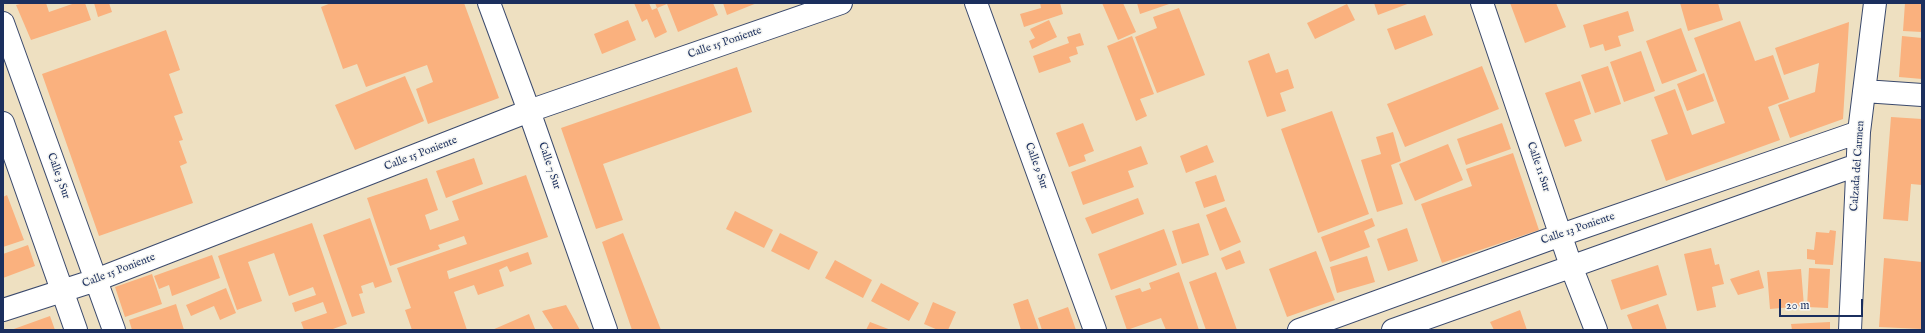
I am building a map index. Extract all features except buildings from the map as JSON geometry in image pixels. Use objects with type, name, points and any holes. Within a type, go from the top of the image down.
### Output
[{"type":"street","name":"Calle 7 Sur","points":[[489,3],[530,111],[606,330]]},
{"type":"street","name":"Calle 15 Poniente","points":[[3,310],[63,292],[96,280],[530,111],[841,3]]},
{"type":"street","name":"Calle 9 Sur","points":[[976,3],[1095,330]]},
{"type":"street","name":"Calle 11 Sur","points":[[1482,3],[1562,235],[1571,266],[1596,330]]},
{"type":"street","name":"Calzada del Carmen","points":[[1850,330],[1859,132],[1875,3]]},
{"type":"street","name":"Calle 3 Sur","points":[[3,23],[114,330]]},
{"type":"street","points":[[1864,91],[1922,94]]},
{"type":"street","points":[[3,123],[76,330]]},
{"type":"street","name":"Calle 13 Poniente","points":[[1299,330],[1562,235],[1859,132]]},
{"type":"street","points":[[1393,330],[1857,166]]}]
